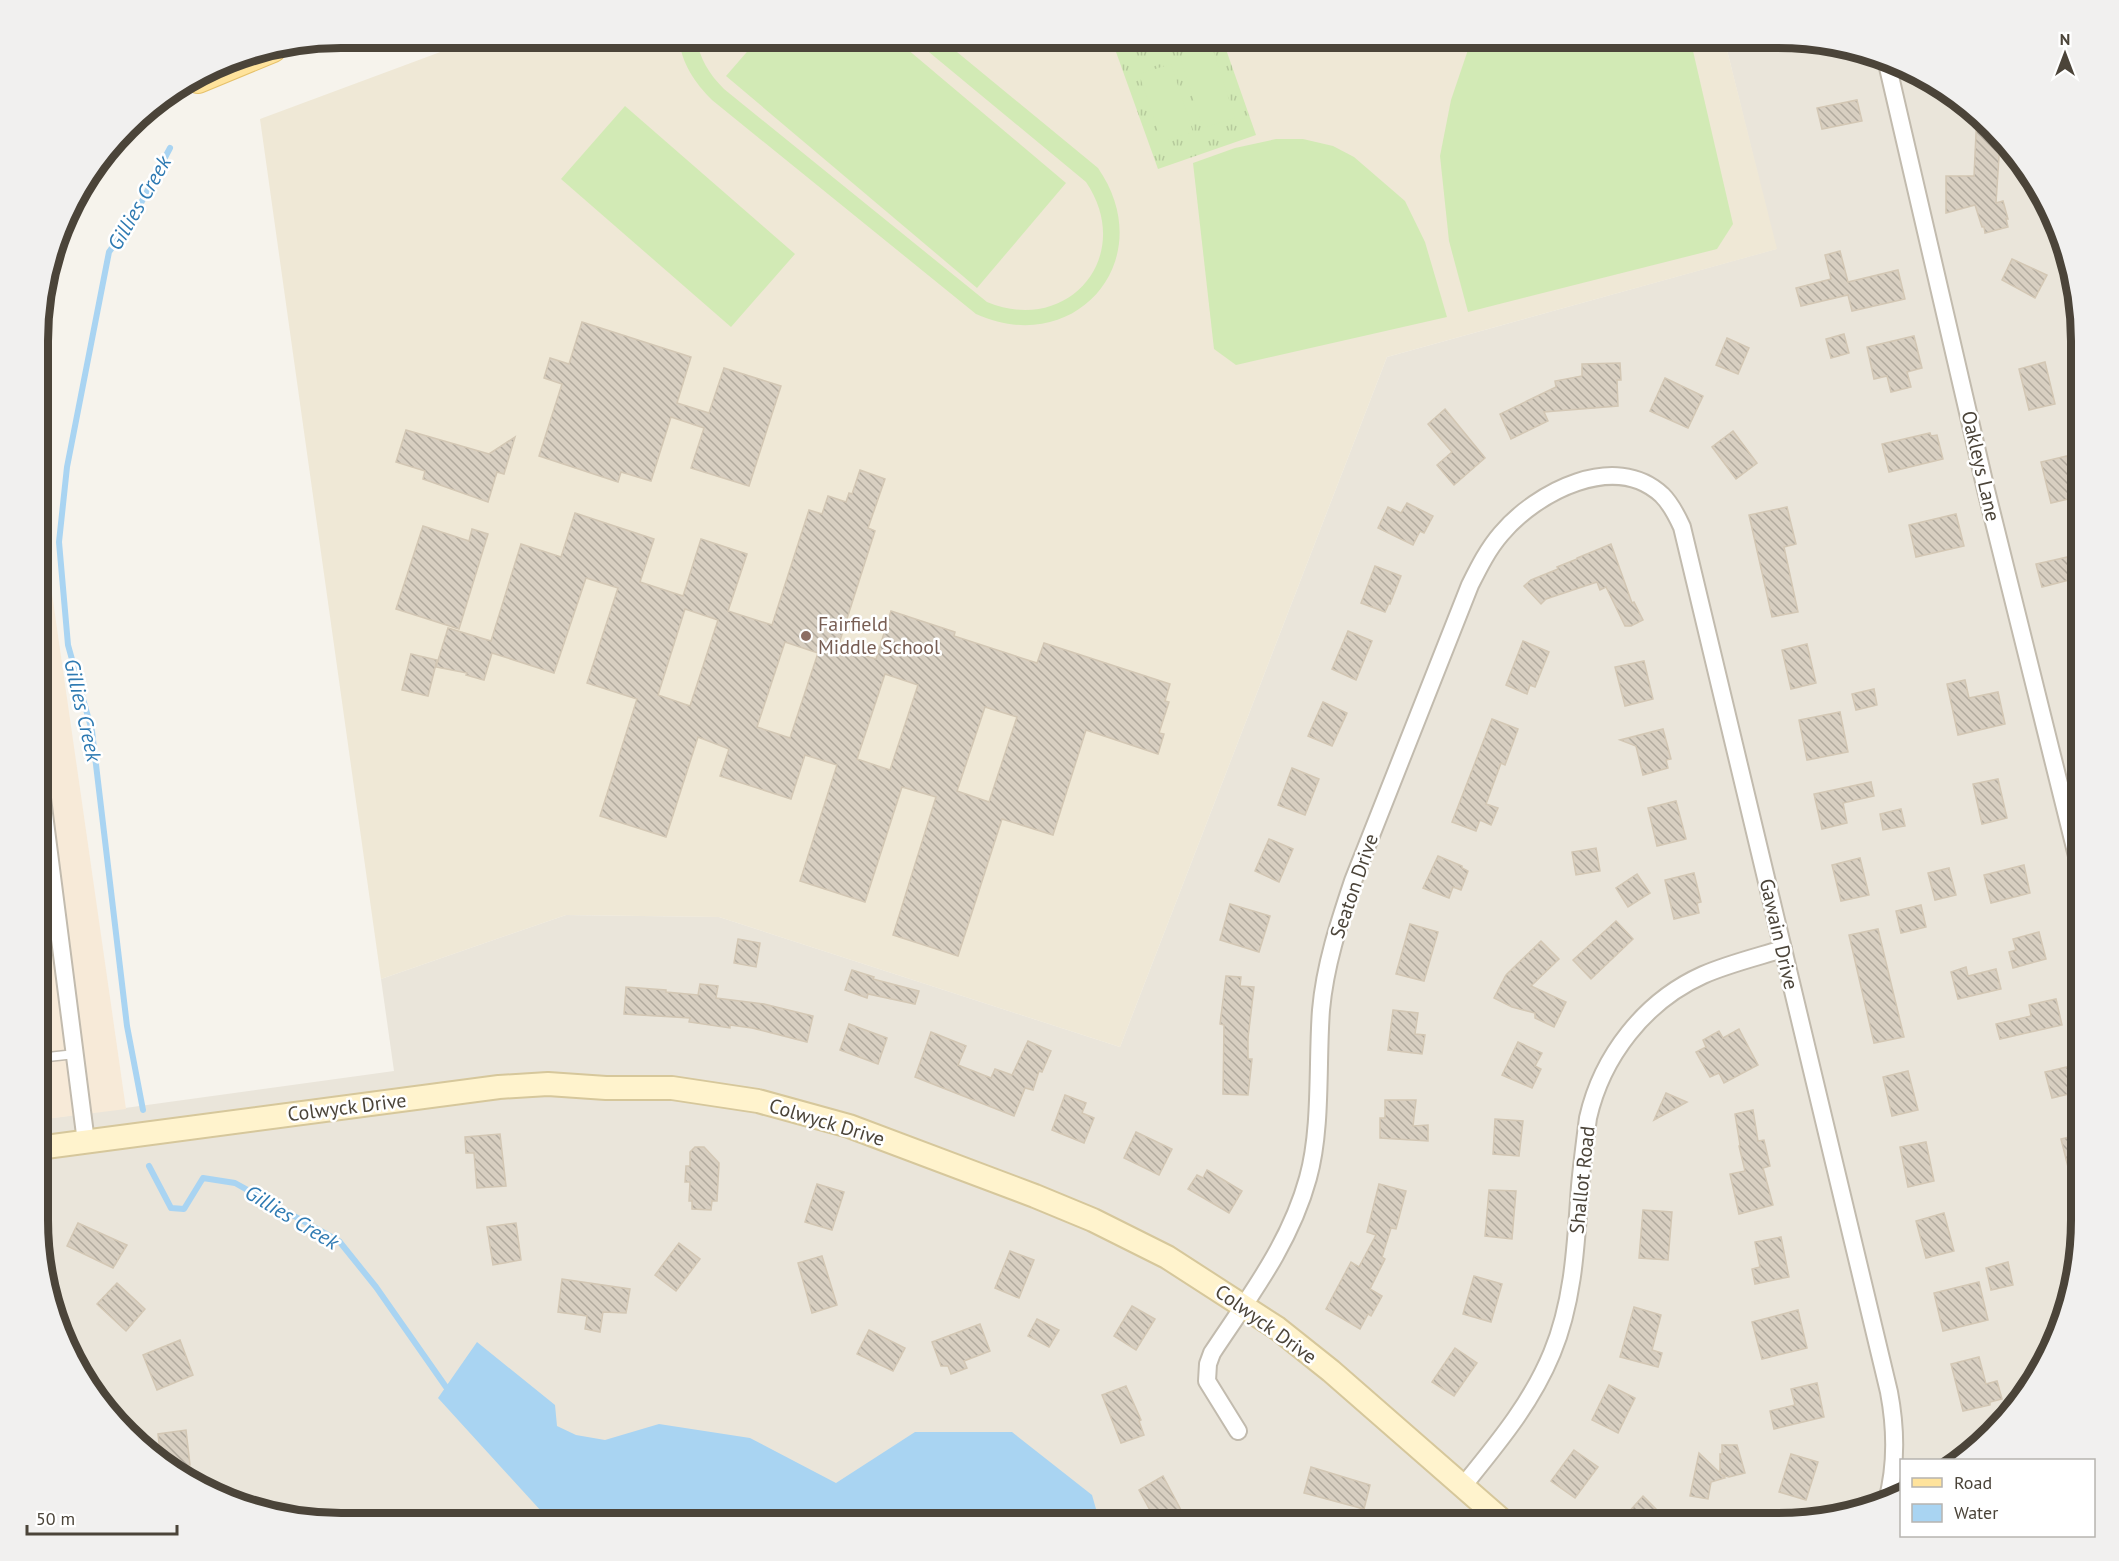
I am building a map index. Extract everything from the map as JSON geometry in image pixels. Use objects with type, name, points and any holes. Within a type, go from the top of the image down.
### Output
[{"type":"street","name":"Oakleys Lane","points":[[1888,69],[1986,490],[2071,832]]},
{"type":"street","name":"Gawain Drive","points":[[1547,496],[1591,478],[1616,475],[1637,480],[1653,488],[1675,511],[1682,527],[1895,1423],[1895,1452],[1889,1491]]},
{"type":"street","name":"Seaton Drive","points":[[1238,1431],[1207,1381],[1208,1364],[1212,1353],[1282,1247],[1298,1213],[1309,1176],[1315,1139],[1321,1008],[1327,970],[1353,881],[1479,566],[1502,533],[1521,515],[1547,496]]},
{"type":"street","points":[[48,845],[86,1142]]},
{"type":"street","name":"Shallot Road","points":[[1463,1486],[1514,1423],[1530,1398],[1552,1353],[1565,1311],[1574,1262],[1588,1118],[1592,1101],[1606,1067],[1636,1025],[1664,999],[1684,985],[1705,975],[1783,949]]},
{"type":"street","name":"Colwyck Drive","points":[[48,1147],[499,1087],[548,1084],[606,1088],[672,1088],[758,1101],[849,1126],[1035,1196],[1093,1220],[1167,1257],[1277,1328],[1331,1371],[1494,1513]]},
{"type":"lane","points":[[48,1057],[75,1054]]},
{"type":"shaded area","name":"Fairfield Middle School","points":[[451,48],[1727,48],[1777,249],[1387,357],[1120,1047],[719,917],[566,915],[381,979],[260,119]]},
{"type":"shaded area","points":[[1726,48],[1797,49],[1854,58],[1908,78],[1941,97],[1985,134],[2022,178],[2049,229],[2061,265],[2068,303],[2071,341],[2070,1239],[2061,1296],[2041,1350],[2022,1383],[1998,1413],[1971,1440],[1947,1459],[1900,1459],[1900,1487],[1890,1491],[1835,1507],[1778,1513],[341,1513],[303,1510],[265,1503],[229,1491],[194,1474],[178,1464],[134,1427],[97,1383],[70,1332],[54,1277],[48,1220],[48,1119],[394,1071],[381,979],[566,915],[719,917],[1120,1047],[1387,357],[1776,249]]},
{"type":"shaded area","points":[[48,566],[126,1109],[48,1119]]},
{"type":"green space","points":[[680,48],[699,48],[706,66],[724,89],[987,302],[1017,310],[1044,308],[1067,298],[1086,282],[1098,261],[1103,237],[1099,210],[1086,182],[924,48],[952,48],[1098,168],[1115,202],[1120,236],[1113,266],[1098,292],[1075,312],[1046,323],[1013,324],[976,314],[712,100],[690,72]]},
{"type":"green space","points":[[750,48],[906,48],[1066,183],[977,288],[726,76]]},
{"type":"green space","points":[[1115,48],[1226,48],[1256,135],[1158,169]]},
{"type":"green space","points":[[1469,48],[1692,48],[1733,224],[1717,249],[1468,312],[1449,241],[1440,156],[1451,100]]},
{"type":"green space","points":[[1213,50],[1235,118],[1203,128],[1181,60]]},
{"type":"green space","points":[[1171,64],[1193,132],[1162,142],[1139,74]]},
{"type":"green space","points":[[625,106],[795,254],[731,327],[561,179]]},
{"type":"green space","points":[[1276,139],[1303,139],[1333,146],[1354,157],[1405,201],[1425,242],[1447,317],[1236,365],[1214,349],[1193,163],[1235,148]]},
{"type":"water","points":[[477,1342],[555,1405],[557,1426],[576,1435],[605,1440],[659,1424],[750,1438],[836,1483],[915,1432],[1012,1432],[1092,1495],[1097,1513],[543,1513],[438,1398]]},
{"type":"building","points":[[1857,100],[1862,121],[1822,129],[1817,108]]},
{"type":"building","points":[[1976,126],[1999,150],[1996,203],[2003,201],[2008,227],[1985,233],[1975,205],[1946,213],[1946,176],[1974,176]]},
{"type":"building","points":[[1840,251],[1848,282],[1898,270],[1905,299],[1852,311],[1848,295],[1801,306],[1796,288],[1831,279],[1825,255]]},
{"type":"building","points":[[2012,259],[2047,275],[2035,298],[2002,280]]},
{"type":"building","points":[[582,322],[691,357],[677,403],[709,413],[724,368],[781,386],[749,486],[691,468],[704,428],[671,417],[651,481],[621,472],[618,482],[539,456],[562,384],[544,378],[550,358],[569,364]]},
{"type":"building","points":[[1844,334],[1849,353],[1831,358],[1826,339]]},
{"type":"building","points":[[1914,336],[1922,368],[1907,372],[1911,387],[1891,392],[1887,376],[1874,379],[1867,347]]},
{"type":"building","points":[[1727,338],[1749,348],[1738,374],[1716,365]]},
{"type":"building","points":[[2045,362],[2055,404],[2029,410],[2019,369]]},
{"type":"building","points":[[1620,363],[1621,380],[1617,380],[1618,406],[1544,412],[1548,421],[1511,439],[1500,414],[1556,387],[1555,381],[1582,376],[1582,364]]},
{"type":"building","points":[[1665,378],[1703,396],[1688,428],[1650,411]]},
{"type":"building","points":[[1445,409],[1485,458],[1454,485],[1437,465],[1452,452],[1428,424]]},
{"type":"building","points":[[406,430],[489,454],[515,437],[504,474],[497,472],[488,502],[423,479],[425,471],[396,462]]},
{"type":"building","points":[[1733,431],[1757,463],[1736,479],[1712,447]]},
{"type":"building","points":[[1930,433],[1931,436],[1937,435],[1943,459],[1889,472],[1882,444]]},
{"type":"building","points":[[2067,456],[2071,472],[2071,498],[2051,503],[2041,462]]},
{"type":"building","points":[[860,470],[885,479],[868,528],[875,531],[838,647],[876,659],[891,611],[955,632],[954,636],[1037,663],[1044,643],[1170,684],[1165,701],[1169,702],[1159,733],[1164,734],[1158,754],[1086,730],[1053,835],[1002,819],[958,956],[893,935],[936,797],[902,787],[865,902],[800,881],[837,765],[805,755],[791,799],[720,776],[729,749],[698,737],[666,837],[600,816],[637,699],[587,683],[618,588],[586,578],[554,673],[492,653],[484,680],[466,675],[467,673],[436,667],[448,628],[491,641],[521,544],[561,557],[575,513],[654,539],[640,582],[683,596],[701,539],[747,554],[728,611],[772,625],[809,510],[822,514],[828,496],[846,502],[849,493],[852,494]],"holes":[[[685,609],[718,620],[690,706],[658,695]],[[785,642],[818,653],[790,738],[757,727]],[[885,674],[918,685],[890,770],[857,759]],[[985,707],[1017,717],[989,802],[957,791]]]},
{"type":"building","points":[[1407,503],[1433,516],[1424,533],[1420,531],[1413,545],[1378,528],[1388,507],[1401,513]]},
{"type":"building","points":[[1787,507],[1796,544],[1784,547],[1798,612],[1772,617],[1749,515]]},
{"type":"building","points":[[1956,514],[1964,546],[1916,557],[1909,525]]},
{"type":"building","points":[[423,526],[469,541],[472,529],[488,534],[459,629],[396,609]]},
{"type":"building","points":[[1611,544],[1632,603],[1634,602],[1643,620],[1631,626],[1625,626],[1606,587],[1600,590],[1597,582],[1546,599],[1541,604],[1524,586],[1531,580],[1558,569],[1557,567]]},
{"type":"building","points":[[2071,556],[2071,580],[2042,587],[2036,564]]},
{"type":"building","points":[[1375,566],[1401,576],[1385,612],[1361,603]]},
{"type":"building","points":[[1348,631],[1372,641],[1356,680],[1332,669]]},
{"type":"building","points":[[1523,641],[1549,652],[1535,687],[1530,685],[1527,694],[1506,685]]},
{"type":"building","points":[[1807,644],[1816,683],[1791,689],[1782,650]]},
{"type":"building","points":[[411,654],[437,660],[428,696],[402,690]]},
{"type":"building","points":[[1644,661],[1653,699],[1625,706],[1615,667]]},
{"type":"building","points":[[1965,680],[1969,698],[1998,692],[2005,724],[1958,735],[1947,684]]},
{"type":"building","points":[[1874,689],[1877,705],[1856,710],[1852,694]]},
{"type":"building","points":[[1323,702],[1347,713],[1332,746],[1308,736]]},
{"type":"building","points":[[1840,712],[1848,752],[1807,760],[1799,720]]},
{"type":"building","points":[[1492,719],[1518,729],[1505,765],[1501,763],[1486,804],[1498,808],[1491,825],[1480,820],[1476,831],[1452,822]]},
{"type":"building","points":[[1663,729],[1671,759],[1666,760],[1668,768],[1643,775],[1636,746],[1620,740]]},
{"type":"building","points":[[1292,768],[1319,779],[1305,815],[1278,805]]},
{"type":"building","points":[[1998,779],[2007,818],[1982,824],[1973,784]]},
{"type":"building","points":[[1871,782],[1874,796],[1843,803],[1847,823],[1822,829],[1814,794]]},
{"type":"building","points":[[1676,801],[1686,839],[1657,846],[1648,808]]},
{"type":"building","points":[[1901,809],[1905,826],[1883,830],[1880,814]]},
{"type":"building","points":[[1269,839],[1293,849],[1279,882],[1255,871]]},
{"type":"building","points":[[1596,848],[1600,871],[1576,875],[1572,852]]},
{"type":"building","points":[[1438,856],[1468,871],[1461,890],[1453,887],[1449,898],[1423,888]]},
{"type":"building","points":[[1860,858],[1869,895],[1841,901],[1832,865]]},
{"type":"building","points":[[2024,865],[2030,893],[1991,903],[1984,875]]},
{"type":"building","points":[[1949,868],[1956,895],[1935,900],[1928,873]]},
{"type":"building","points":[[1694,873],[1701,902],[1697,903],[1699,913],[1674,919],[1665,880]]},
{"type":"building","points":[[1637,874],[1650,893],[1628,907],[1616,888]]},
{"type":"building","points":[[1230,904],[1270,916],[1259,952],[1220,940]]},
{"type":"building","points":[[1921,905],[1926,927],[1901,933],[1896,911]]},
{"type":"building","points":[[1616,921],[1633,939],[1591,979],[1573,960]]},
{"type":"building","points":[[1410,924],[1438,932],[1424,981],[1396,974]]},
{"type":"building","points":[[1878,929],[1904,1037],[1874,1043],[1849,935]]},
{"type":"building","points":[[2039,932],[2046,959],[2013,968],[2009,952],[2016,950],[2013,939]]},
{"type":"building","points":[[738,939],[760,943],[756,967],[734,963]]},
{"type":"building","points":[[1541,941],[1559,959],[1531,986],[1566,1002],[1554,1027],[1535,1018],[1535,1013],[1512,1007],[1494,998],[1506,975]]},
{"type":"building","points":[[1966,967],[1968,976],[1996,969],[2001,989],[1958,999],[1951,972]]},
{"type":"building","points":[[852,970],[874,977],[873,979],[919,991],[915,1004],[868,994],[867,998],[845,990]]},
{"type":"building","points":[[1226,976],[1241,977],[1240,986],[1254,987],[1248,1038],[1248,1059],[1252,1059],[1248,1095],[1223,1094],[1224,1025],[1220,1024]]},
{"type":"building","points":[[700,984],[718,986],[716,998],[764,1004],[813,1016],[807,1042],[752,1028],[730,1025],[730,1028],[689,1022],[690,1018],[624,1014],[626,987],[698,995]]},
{"type":"building","points":[[2056,999],[2062,1025],[2000,1039],[1996,1024],[2031,1016],[2029,1005]]},
{"type":"building","points":[[1393,1010],[1418,1013],[1415,1034],[1425,1035],[1422,1054],[1388,1050]]},
{"type":"building","points":[[849,1024],[887,1038],[878,1064],[840,1050]]},
{"type":"building","points":[[1739,1029],[1758,1065],[1724,1083],[1719,1073],[1710,1077],[1696,1052],[1706,1047],[1703,1040],[1719,1031],[1723,1038]]},
{"type":"building","points":[[931,1032],[966,1046],[958,1065],[991,1078],[995,1069],[1012,1075],[1028,1041],[1051,1051],[1042,1072],[1039,1071],[1033,1090],[1025,1088],[1014,1116],[915,1077]]},
{"type":"building","points":[[1518,1042],[1542,1053],[1535,1066],[1541,1069],[1532,1088],[1502,1075]]},
{"type":"building","points":[[2071,1066],[2071,1093],[2052,1098],[2045,1072]]},
{"type":"building","points":[[1908,1071],[1918,1110],[1892,1116],[1883,1077]]},
{"type":"building","points":[[1666,1093],[1687,1102],[1654,1120]]},
{"type":"building","points":[[1065,1095],[1086,1103],[1082,1113],[1094,1118],[1084,1143],[1052,1130]]},
{"type":"building","points":[[1385,1100],[1416,1100],[1413,1126],[1428,1125],[1428,1141],[1380,1138],[1380,1118],[1385,1118]]},
{"type":"building","points":[[1753,1110],[1758,1141],[1764,1140],[1770,1166],[1763,1168],[1773,1205],[1739,1214],[1730,1174],[1745,1171],[1735,1114]]},
{"type":"building","points":[[1495,1119],[1523,1121],[1519,1156],[1493,1154]]},
{"type":"building","points":[[1136,1132],[1172,1149],[1159,1175],[1124,1158]]},
{"type":"building","points":[[500,1134],[506,1186],[477,1188],[474,1153],[466,1153],[465,1137]]},
{"type":"building","points":[[2071,1136],[2071,1179],[2061,1139]]},
{"type":"building","points":[[1926,1142],[1934,1181],[1908,1187],[1900,1147]]},
{"type":"building","points":[[695,1147],[704,1147],[719,1163],[717,1201],[712,1201],[711,1210],[692,1209],[692,1201],[689,1201],[690,1182],[685,1182],[686,1166],[690,1166],[690,1152]]},
{"type":"building","points":[[1207,1170],[1242,1191],[1229,1213],[1188,1189],[1197,1175],[1203,1178]]},
{"type":"building","points":[[817,1184],[844,1192],[832,1230],[805,1222]]},
{"type":"building","points":[[1379,1184],[1406,1191],[1396,1229],[1391,1228],[1382,1257],[1385,1259],[1370,1289],[1382,1296],[1371,1316],[1368,1314],[1360,1329],[1326,1309],[1351,1262],[1359,1267],[1376,1235],[1367,1232]]},
{"type":"building","points":[[1489,1190],[1516,1191],[1512,1239],[1485,1236]]},
{"type":"building","points":[[1643,1210],[1672,1212],[1668,1260],[1639,1258]]},
{"type":"building","points":[[1944,1213],[1954,1251],[1926,1258],[1916,1221]]},
{"type":"building","points":[[78,1223],[127,1245],[113,1268],[67,1246]]},
{"type":"building","points":[[516,1223],[521,1260],[493,1265],[487,1227]]},
{"type":"building","points":[[1781,1237],[1789,1277],[1755,1284],[1752,1269],[1760,1267],[1755,1242]]},
{"type":"building","points":[[679,1243],[700,1259],[676,1291],[655,1275]]},
{"type":"building","points":[[1010,1251],[1034,1260],[1019,1298],[995,1288]]},
{"type":"building","points":[[822,1256],[837,1305],[812,1313],[798,1263]]},
{"type":"building","points":[[2008,1262],[2013,1285],[1991,1290],[1986,1268]]},
{"type":"building","points":[[1474,1276],[1502,1284],[1491,1322],[1463,1314]]},
{"type":"building","points":[[562,1279],[630,1289],[626,1313],[603,1312],[600,1332],[585,1329],[587,1316],[558,1312]]},
{"type":"building","points":[[1979,1282],[1988,1320],[1943,1331],[1934,1293]]},
{"type":"building","points":[[117,1283],[145,1309],[126,1331],[97,1304]]},
{"type":"building","points":[[1132,1306],[1155,1319],[1136,1350],[1114,1336]]},
{"type":"building","points":[[1634,1307],[1661,1315],[1652,1350],[1662,1353],[1658,1367],[1620,1357]]},
{"type":"building","points":[[1798,1310],[1807,1348],[1762,1359],[1752,1322]]},
{"type":"building","points":[[1037,1319],[1059,1330],[1049,1347],[1028,1336]]},
{"type":"building","points":[[980,1324],[990,1351],[964,1361],[967,1368],[951,1374],[948,1366],[941,1366],[932,1342]]},
{"type":"building","points":[[869,1330],[905,1348],[893,1371],[857,1354]]},
{"type":"building","points":[[180,1340],[193,1375],[157,1390],[143,1355]]},
{"type":"building","points":[[1455,1348],[1477,1363],[1454,1396],[1432,1382]]},
{"type":"building","points":[[1979,1357],[1986,1384],[1997,1381],[2002,1399],[1990,1402],[1990,1405],[1963,1411],[1951,1364]]},
{"type":"building","points":[[1817,1383],[1824,1417],[1774,1429],[1770,1411],[1795,1405],[1791,1389]]},
{"type":"building","points":[[1609,1385],[1635,1398],[1618,1433],[1592,1420]]},
{"type":"building","points":[[1126,1386],[1141,1420],[1139,1421],[1144,1435],[1121,1443],[1102,1395]]},
{"type":"building","points":[[186,1430],[190,1465],[182,1466],[160,1449],[158,1434]]},
{"type":"building","points":[[1722,1445],[1737,1445],[1745,1473],[1729,1477],[1722,1475],[1725,1478],[1711,1482],[1708,1499],[1690,1496],[1699,1453],[1720,1473]]},
{"type":"building","points":[[1574,1450],[1598,1467],[1575,1498],[1551,1481]]},
{"type":"building","points":[[1791,1454],[1818,1462],[1806,1500],[1779,1492]]},
{"type":"building","points":[[1311,1467],[1370,1485],[1364,1509],[1304,1493]]},
{"type":"building","points":[[1163,1476],[1182,1512],[1152,1513],[1139,1490]]},
{"type":"building","points":[[1643,1496],[1660,1513],[1628,1513]]},
{"type":"waterway","name":"Gillies Creek","points":[[143,1110],[127,1026],[92,731],[68,645],[59,542],[67,467],[109,252],[132,220],[170,148]]},
{"type":"waterway","name":"Gillies Creek","points":[[149,1166],[171,1208],[184,1209],[203,1178],[235,1183],[339,1241],[376,1287],[446,1387]]},
{"type":"place","name":"Fairfield Middle School","points":[[806,636]]}]
